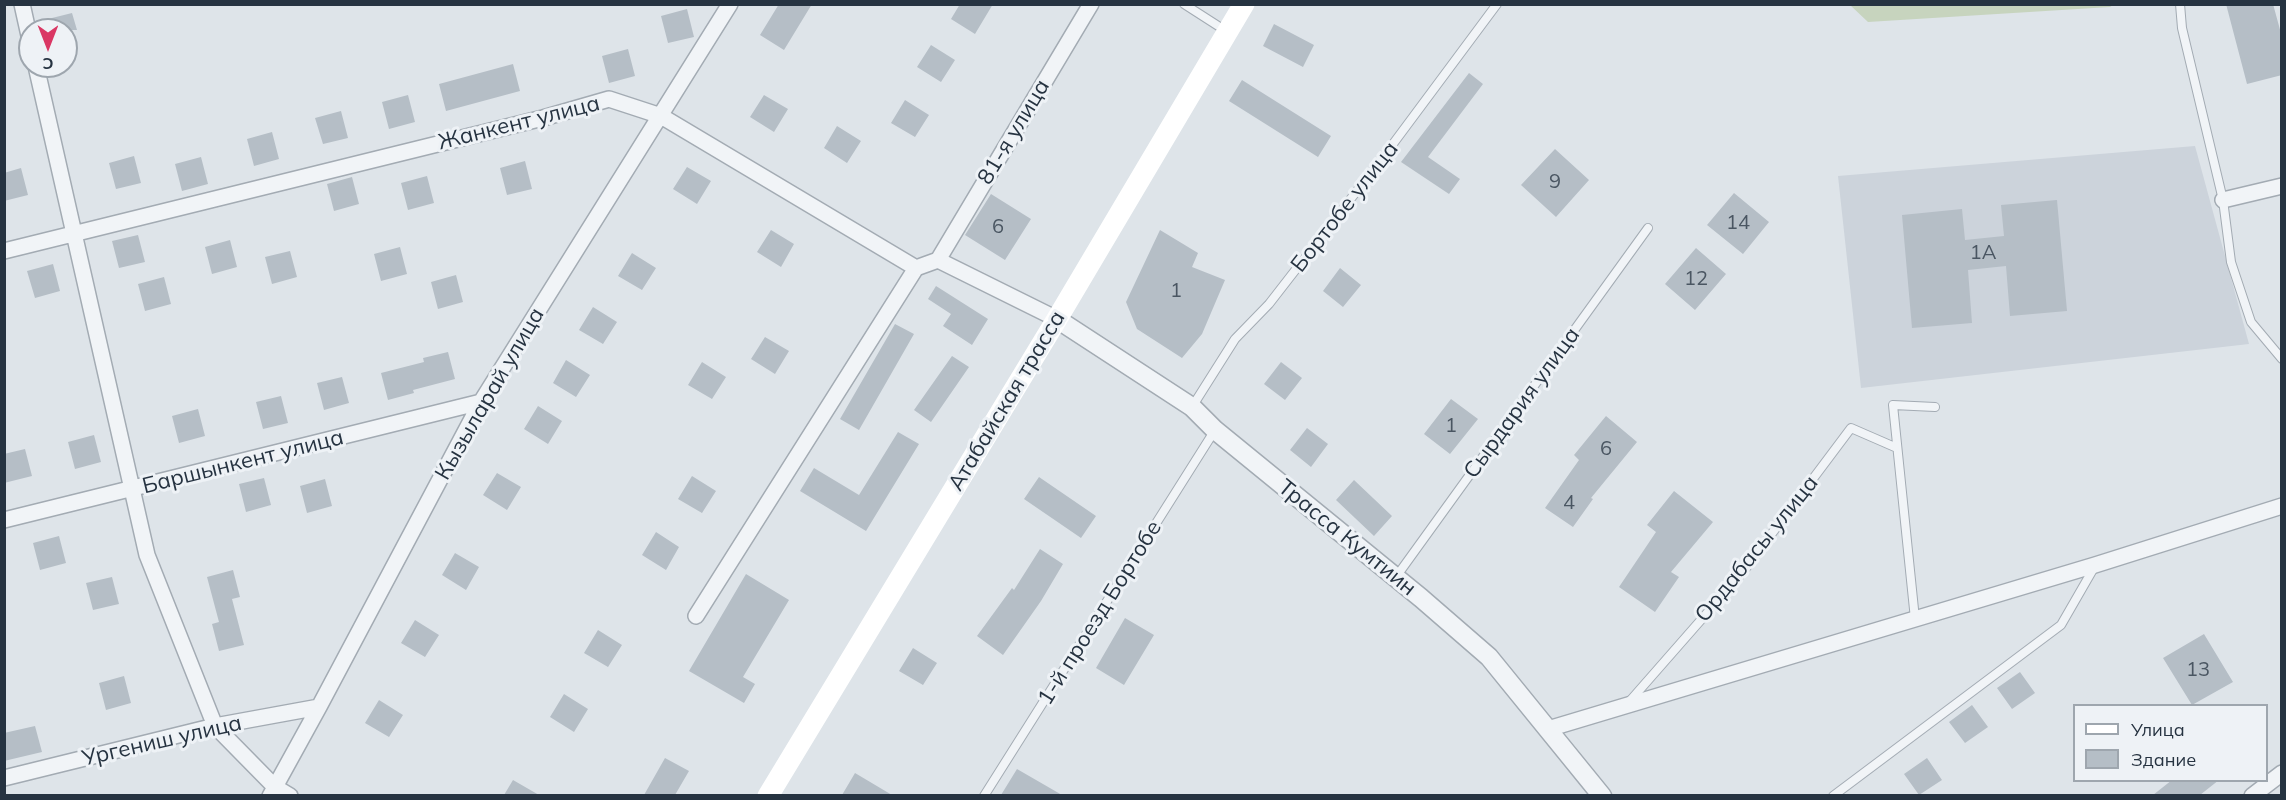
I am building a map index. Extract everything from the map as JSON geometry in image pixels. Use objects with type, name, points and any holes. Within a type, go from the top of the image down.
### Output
[{"type":"main road","name":"Атабайская трасса","points":[[768,795],[1057,320],[1244,4]]},
{"type":"street","name":"Кызыларай улица","points":[[273,791],[320,707],[481,402],[730,4]]},
{"type":"street","name":"81-я улица","points":[[938,260],[1091,4]]},
{"type":"street","points":[[39,78],[147,555],[215,726],[273,791],[290,795]]},
{"type":"street","name":"Жанкент улица","points":[[4,251],[609,99],[661,116],[916,268]]},
{"type":"street","points":[[2223,200],[2282,186]]},
{"type":"street","points":[[696,616],[916,268],[938,260],[1057,320]]},
{"type":"street","name":"Трасса Кумтиин","points":[[1057,320],[1192,407],[1215,430],[1488,657],[1602,795]]},
{"type":"street","name":"Баршынкент улица","points":[[4,520],[481,402]]},
{"type":"street","points":[[1548,729],[2095,566],[2282,506]]},
{"type":"street","name":"Ургениш улица","points":[[4,778],[215,726],[320,707]]},
{"type":"street","points":[[2252,795],[2282,773]]},
{"type":"lane","points":[[1184,4],[1228,31]]},
{"type":"lane","name":"Бортобе улица","points":[[1192,407],[1235,339],[1269,304],[1384,156],[1497,4]]},
{"type":"lane","points":[[2180,4],[2182,28],[2223,200],[2230,261],[2251,322],[2282,359]]},
{"type":"lane","name":"Сырдария улица","points":[[1395,578],[1648,228]]},
{"type":"lane","points":[[1915,619],[1893,405],[1935,407]]},
{"type":"lane","name":"Ордабасы улица","points":[[1626,706],[1743,572],[1851,428],[1898,448]]},
{"type":"lane","name":"1-й проезд Бортобе","points":[[984,795],[1215,430]]},
{"type":"lane","points":[[1833,795],[2061,625],[2095,566]]},
{"type":"shaded area","points":[[2195,146],[2249,344],[1861,388],[1838,176]]},
{"type":"green space","points":[[1850,5],[2113,5],[1868,22]]},
{"type":"building","points":[[779,4],[812,4],[784,50],[760,35]]},
{"type":"building","points":[[960,4],[993,4],[975,34],[951,19]]},
{"type":"building","points":[[2226,4],[2273,4],[2282,37],[2282,75],[2247,84]]},
{"type":"building","points":[[687,9],[694,37],[668,43],[661,16]]},
{"type":"building","points":[[72,13],[73,18],[52,18]]},
{"type":"building","points":[[1274,24],[1314,45],[1303,67],[1263,46]]},
{"type":"building","points":[[931,45],[955,60],[941,82],[917,67]]},
{"type":"building","points":[[628,49],[635,76],[609,83],[602,56]]},
{"type":"building","points":[[513,64],[520,91],[446,111],[439,84]]},
{"type":"building","points":[[1469,73],[1483,84],[1428,157],[1460,179],[1449,194],[1401,162]]},
{"type":"building","points":[[1242,80],[1331,136],[1318,157],[1229,101]]},
{"type":"building","points":[[408,95],[415,122],[389,129],[382,102]]},
{"type":"building","points":[[764,95],[788,109],[774,132],[750,117]]},
{"type":"building","points":[[905,100],[929,115],[915,137],[891,123]]},
{"type":"building","points":[[341,111],[348,138],[323,144],[315,118]]},
{"type":"building","points":[[837,126],[861,141],[847,163],[824,148]]},
{"type":"building","points":[[272,132],[279,159],[254,166],[247,139]]},
{"type":"building","points":[[1555,149],[1589,180],[1556,217],[1521,185]]},
{"type":"building","points":[[134,156],[141,183],[116,189],[109,163]]},
{"type":"building","points":[[201,157],[208,184],[182,191],[175,164]]},
{"type":"building","points":[[525,161],[532,189],[507,195],[500,168]]},
{"type":"building","points":[[687,167],[711,181],[697,204],[673,189]]},
{"type":"building","points":[[21,168],[28,195],[4,201],[4,173]]},
{"type":"building","points":[[427,176],[434,203],[408,210],[401,183]]},
{"type":"building","points":[[352,177],[359,204],[334,211],[327,184]]},
{"type":"building","points":[[1734,193],[1769,222],[1743,254],[1707,225]]},
{"type":"building","points":[[991,194],[1031,219],[1005,260],[965,235]]},
{"type":"building","points":[[2057,200],[2067,311],[2010,316],[2006,266],[1968,270],[1972,323],[1912,328],[1902,215],[1962,209],[1965,240],[2004,236],[2001,205]]},
{"type":"building","points":[[771,230],[794,244],[781,267],[757,252]]},
{"type":"building","points":[[1160,230],[1198,253],[1192,267],[1225,280],[1202,334],[1182,358],[1137,329],[1126,302]]},
{"type":"building","points":[[138,235],[145,262],[119,268],[112,241]]},
{"type":"building","points":[[230,240],[237,267],[212,274],[205,247]]},
{"type":"building","points":[[400,247],[407,274],[381,281],[374,254]]},
{"type":"building","points":[[1696,248],[1726,274],[1695,310],[1665,284]]},
{"type":"building","points":[[290,251],[297,277],[272,284],[265,257]]},
{"type":"building","points":[[632,253],[656,268],[642,290],[618,276]]},
{"type":"building","points":[[53,264],[60,291],[35,298],[27,271]]},
{"type":"building","points":[[1340,268],[1361,285],[1343,307],[1323,291]]},
{"type":"building","points":[[456,275],[463,302],[438,309],[431,282]]},
{"type":"building","points":[[164,277],[171,304],[145,311],[138,284]]},
{"type":"building","points":[[936,286],[988,319],[972,345],[943,326],[951,314],[928,299]]},
{"type":"building","points":[[593,307],[617,322],[603,344],[579,330]]},
{"type":"building","points":[[895,324],[914,334],[859,430],[840,419]]},
{"type":"building","points":[[765,337],[789,351],[775,374],[751,359]]},
{"type":"building","points":[[448,352],[455,379],[413,390],[414,393],[388,400],[381,373],[424,362],[423,358]]},
{"type":"building","points":[[952,356],[969,367],[931,422],[914,410]]},
{"type":"building","points":[[566,360],[590,375],[576,397],[553,383]]},
{"type":"building","points":[[702,362],[726,377],[712,399],[688,385]]},
{"type":"building","points":[[1281,362],[1302,378],[1285,400],[1264,384]]},
{"type":"building","points":[[342,377],[349,403],[324,410],[317,383]]},
{"type":"building","points":[[281,396],[288,423],[263,429],[256,402]]},
{"type":"building","points":[[1451,399],[1478,419],[1450,454],[1424,434]]},
{"type":"building","points":[[538,406],[562,421],[548,444],[524,429]]},
{"type":"building","points":[[198,409],[205,436],[179,443],[172,416]]},
{"type":"building","points":[[1606,416],[1637,442],[1591,498],[1593,499],[1573,527],[1545,508],[1579,460],[1574,455]]},
{"type":"building","points":[[1307,428],[1328,444],[1311,467],[1290,450]]},
{"type":"building","points":[[898,432],[919,444],[866,531],[800,491],[814,468],[859,495]]},
{"type":"building","points":[[94,435],[101,462],[75,469],[68,442]]},
{"type":"building","points":[[25,449],[32,476],[4,483],[4,454]]},
{"type":"building","points":[[497,473],[521,487],[507,510],[483,495]]},
{"type":"building","points":[[692,476],[716,491],[702,513],[678,499]]},
{"type":"building","points":[[1039,477],[1096,516],[1081,538],[1024,499]]},
{"type":"building","points":[[264,478],[271,505],[246,512],[239,484]]},
{"type":"building","points":[[325,479],[332,506],[307,513],[300,486]]},
{"type":"building","points":[[1354,480],[1392,516],[1374,536],[1336,500]]},
{"type":"building","points":[[1674,491],[1713,522],[1671,572],[1679,577],[1655,612],[1619,587],[1656,532],[1647,525]]},
{"type":"building","points":[[656,532],[679,547],[666,570],[642,555]]},
{"type":"building","points":[[59,536],[66,563],[40,570],[33,543]]},
{"type":"building","points":[[1040,549],[1063,564],[1041,601],[1003,655],[977,636],[1012,588],[1014,590]]},
{"type":"building","points":[[455,553],[479,567],[466,590],[442,575]]},
{"type":"building","points":[[233,570],[240,597],[232,599],[244,645],[219,651],[212,624],[219,622],[207,577]]},
{"type":"building","points":[[746,574],[789,600],[743,677],[755,684],[744,703],[689,671]]},
{"type":"building","points":[[112,577],[119,604],[93,610],[86,583]]},
{"type":"building","points":[[1125,618],[1154,635],[1124,685],[1096,668]]},
{"type":"building","points":[[415,620],[439,635],[425,657],[401,643]]},
{"type":"building","points":[[598,630],[622,645],[608,667],[584,653]]},
{"type":"building","points":[[2204,634],[2233,682],[2191,704],[2163,658]]},
{"type":"building","points":[[913,648],[937,663],[923,685],[899,671]]},
{"type":"building","points":[[2020,672],[2035,693],[2012,709],[1997,688]]},
{"type":"building","points":[[124,676],[131,703],[106,710],[99,683]]},
{"type":"building","points":[[564,694],[588,709],[574,732],[550,717]]},
{"type":"building","points":[[379,700],[403,715],[389,737],[365,723]]},
{"type":"building","points":[[1972,705],[1988,727],[1965,743],[1949,722]]},
{"type":"building","points":[[35,726],[42,752],[4,761],[4,733]]},
{"type":"building","points":[[665,758],[689,771],[675,795],[644,795]]},
{"type":"building","points":[[1927,758],[1942,780],[1919,795],[1904,774]]},
{"type":"building","points":[[1017,769],[1062,795],[1001,795]]},
{"type":"building","points":[[855,773],[892,795],[842,795]]},
{"type":"building","points":[[513,780],[539,795],[504,795]]},
{"type":"building","points":[[2169,782],[2216,782],[2200,795],[2153,795]]}]
